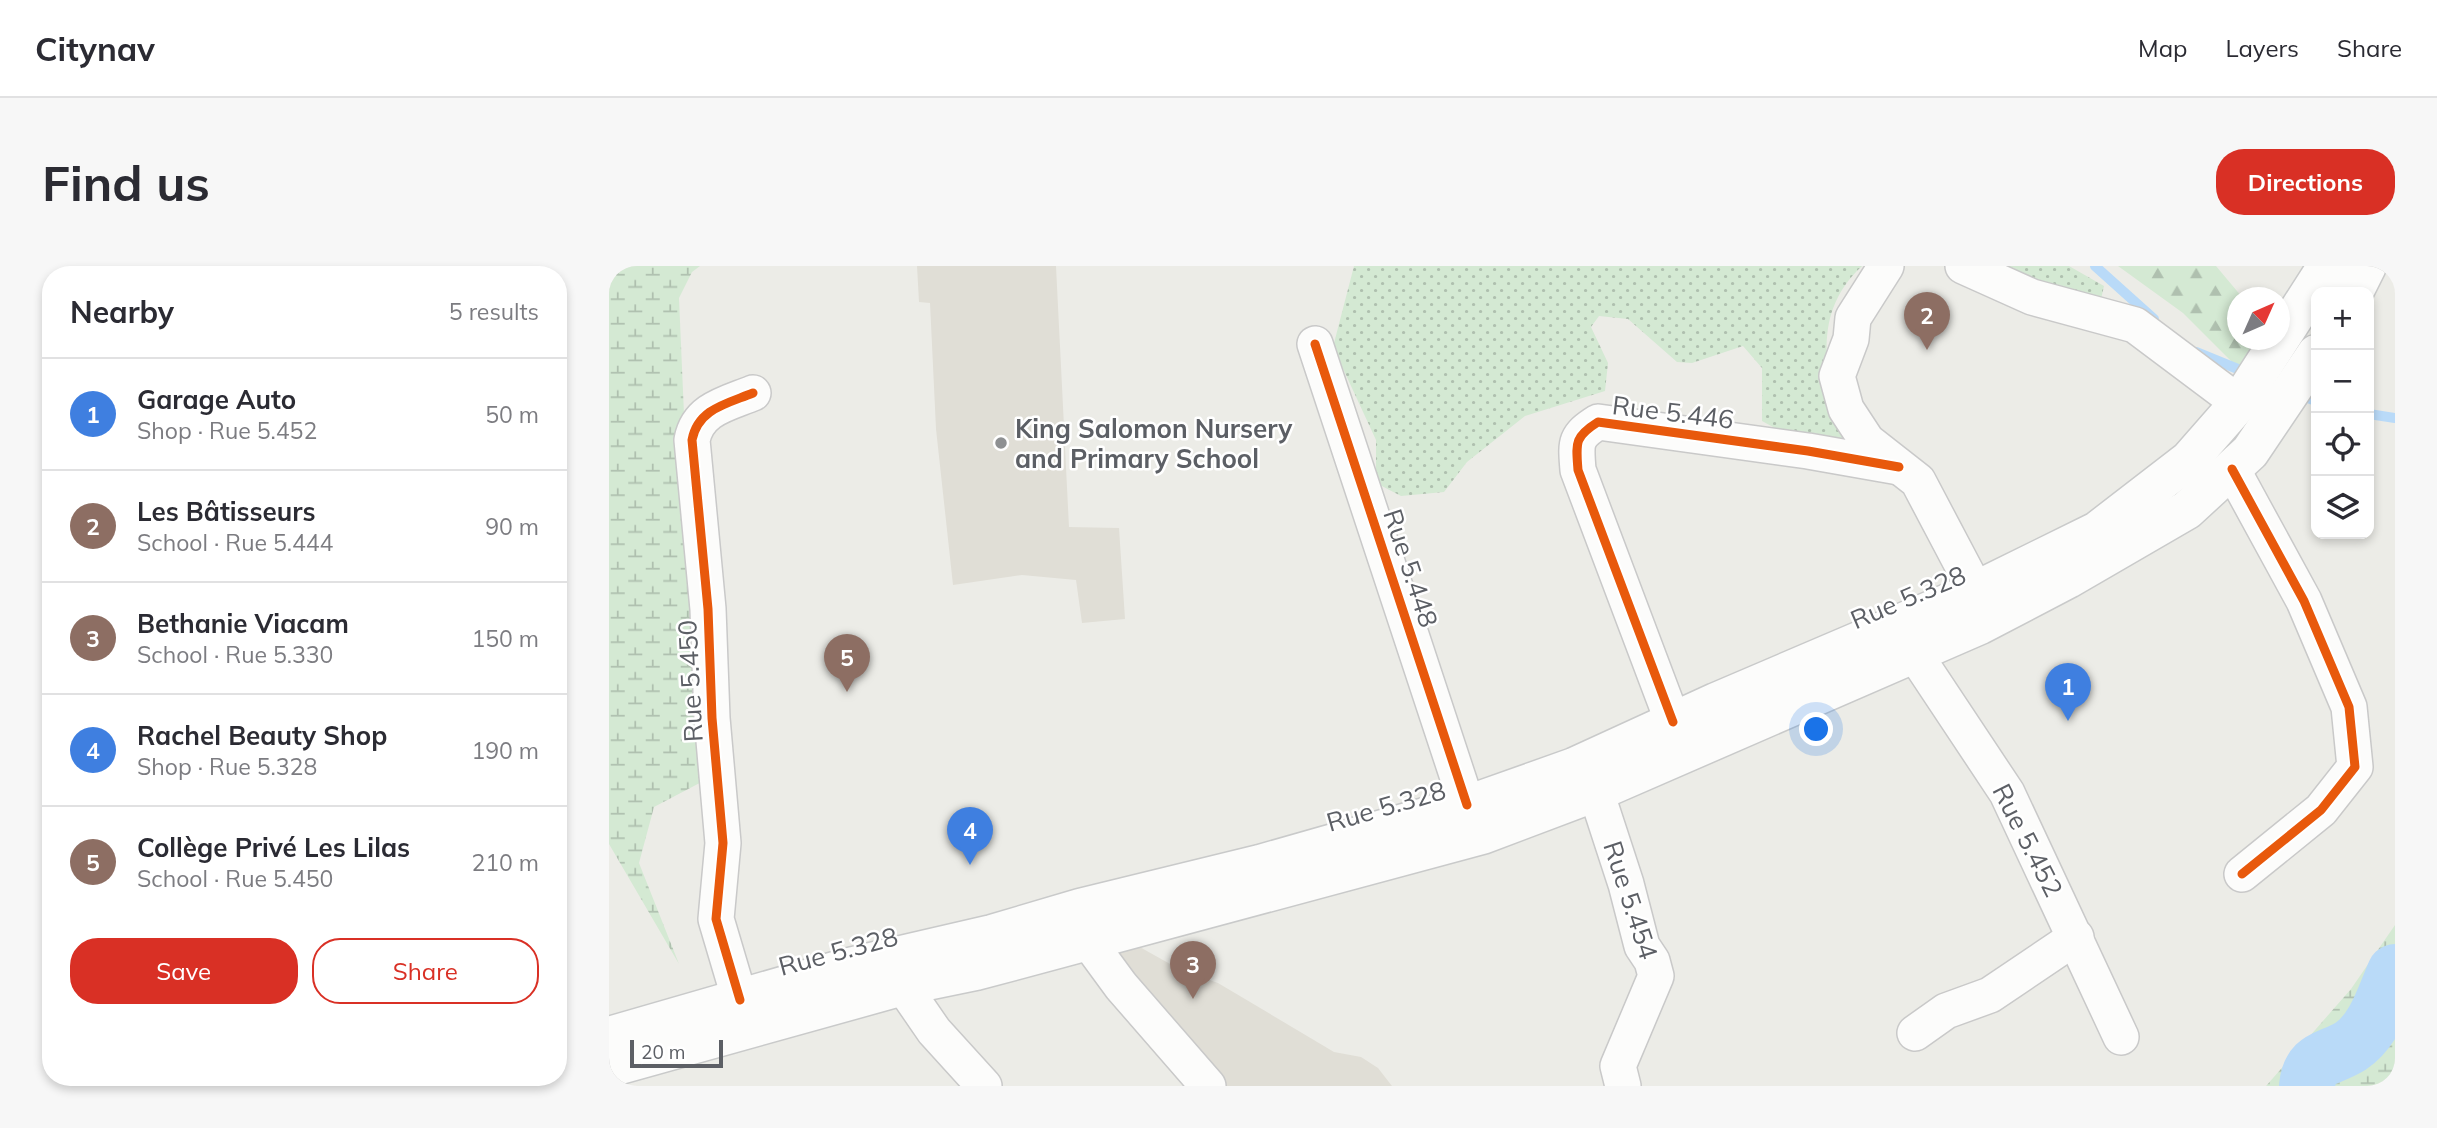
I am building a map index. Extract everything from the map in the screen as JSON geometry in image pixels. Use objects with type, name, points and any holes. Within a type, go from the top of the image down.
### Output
[{"type":"main road","name":"Rue 5.328","points":[[609,1036],[845,968],[992,934],[1080,908],[1260,864],[1467,805],[1574,767],[1976,591],[2097,531],[2189,460],[2275,376],[2327,266]]},
{"type":"main road","points":[[2356,287],[2367,266]]},
{"type":"main road","name":"Rue 5.328","points":[[609,1068],[903,986],[976,971],[1482,835],[1596,792],[1980,625],[2069,579],[2187,510],[2250,452],[2277,412],[2275,376]]},
{"type":"street","points":[[1885,266],[1853,318],[1851,339],[1837,376],[1846,409],[1867,441],[1918,481],[1976,591]]},
{"type":"street","points":[[1963,266],[2032,297],[2135,326],[2275,376]]},
{"type":"street","name":"Rue 5.448","points":[[1315,344],[1467,805]]},
{"type":"street","name":"Rue 5.450","points":[[740,1000],[716,919],[723,844],[712,718],[708,608],[692,440],[695,426],[707,411],[753,393]]},
{"type":"street","name":"Rue 5.446","points":[[1673,722],[1578,470],[1576,444],[1583,431],[1598,422],[1899,467]]},
{"type":"street","points":[[2232,469],[2304,601],[2349,707],[2355,767],[2321,810],[2242,874]]},
{"type":"street","name":"Rue 5.452","points":[[1914,653],[2007,793],[2121,1037]]},
{"type":"street","name":"Rue 5.454","points":[[1596,792],[1642,946],[1652,961],[1656,976],[1618,1066],[1623,1086]]},
{"type":"street","points":[[1915,1033],[1946,1011],[1990,995],[2076,937]]},
{"type":"street","points":[[1088,941],[1121,986],[1208,1086]]},
{"type":"street","points":[[903,986],[934,1031],[984,1086]]},
{"type":"shaded area","name":"King Salomon Nursery and Primary School","points":[[917,266],[1056,266],[1069,527],[1119,528],[1125,619],[1082,623],[1076,580],[1022,575],[953,585],[936,429],[930,303],[919,302]]},
{"type":"shaded area","points":[[1129,941],[1179,969],[1218,983],[1334,1052],[1361,1057],[1378,1068],[1392,1086],[1218,1086],[1093,948]]},
{"type":"green space","points":[[609,266],[700,266],[692,272],[679,298],[686,461],[713,776],[654,807],[639,863],[679,964],[609,844]]},
{"type":"green space","points":[[1354,266],[1862,266],[1836,300],[1827,337],[1832,418],[1852,436],[1815,446],[1797,441],[1762,421],[1762,368],[1743,346],[1692,363],[1677,362],[1628,319],[1599,316],[1591,327],[1608,363],[1605,391],[1525,416],[1467,462],[1444,492],[1401,496],[1376,483],[1376,440],[1333,347]]},
{"type":"green space","points":[[1977,266],[2069,266],[2104,286],[2101,299]]},
{"type":"green space","points":[[2118,266],[2216,266],[2234,287],[2227,287],[2227,350],[2264,350],[2262,367],[2234,364],[2183,313]]},
{"type":"green space","points":[[2395,925],[2395,1086],[2266,1086],[2351,989]]},
{"type":"waterway","points":[[2095,266],[2154,319]]},
{"type":"waterway","points":[[2196,352],[2250,374]]},
{"type":"waterway","points":[[2300,395],[2311,399]]},
{"type":"waterway","points":[[2374,415],[2395,418]]},
{"type":"waterway","points":[[2307,1086],[2316,1064],[2351,1046],[2373,1022],[2395,972]]},
{"type":"cycle path","points":[[1315,344],[1467,805]]},
{"type":"cycle path","points":[[740,1000],[716,919],[723,843],[712,718],[708,609],[692,440],[700,421],[707,414],[753,393]]},
{"type":"cycle path","points":[[1673,722],[1578,470],[1577,447],[1584,432],[1598,422],[1808,451],[1899,467]]},
{"type":"cycle path","points":[[2232,469],[2304,601],[2349,707],[2355,767],[2321,810],[2242,874]]},
{"type":"place","name":"Les Bâtisseurs","points":[[1927,350]]},
{"type":"place","name":"King Salomon Nursery and Primary School","points":[[1001,443]]},
{"type":"place","name":"Collège Privé Les Lilas","points":[[847,692]]},
{"type":"place","name":"Garage Auto","points":[[2068,721]]},
{"type":"place","name":"Rachel Beauty Shop","points":[[970,865]]},
{"type":"place","name":"Bethanie Viacam","points":[[1193,999]]}]
